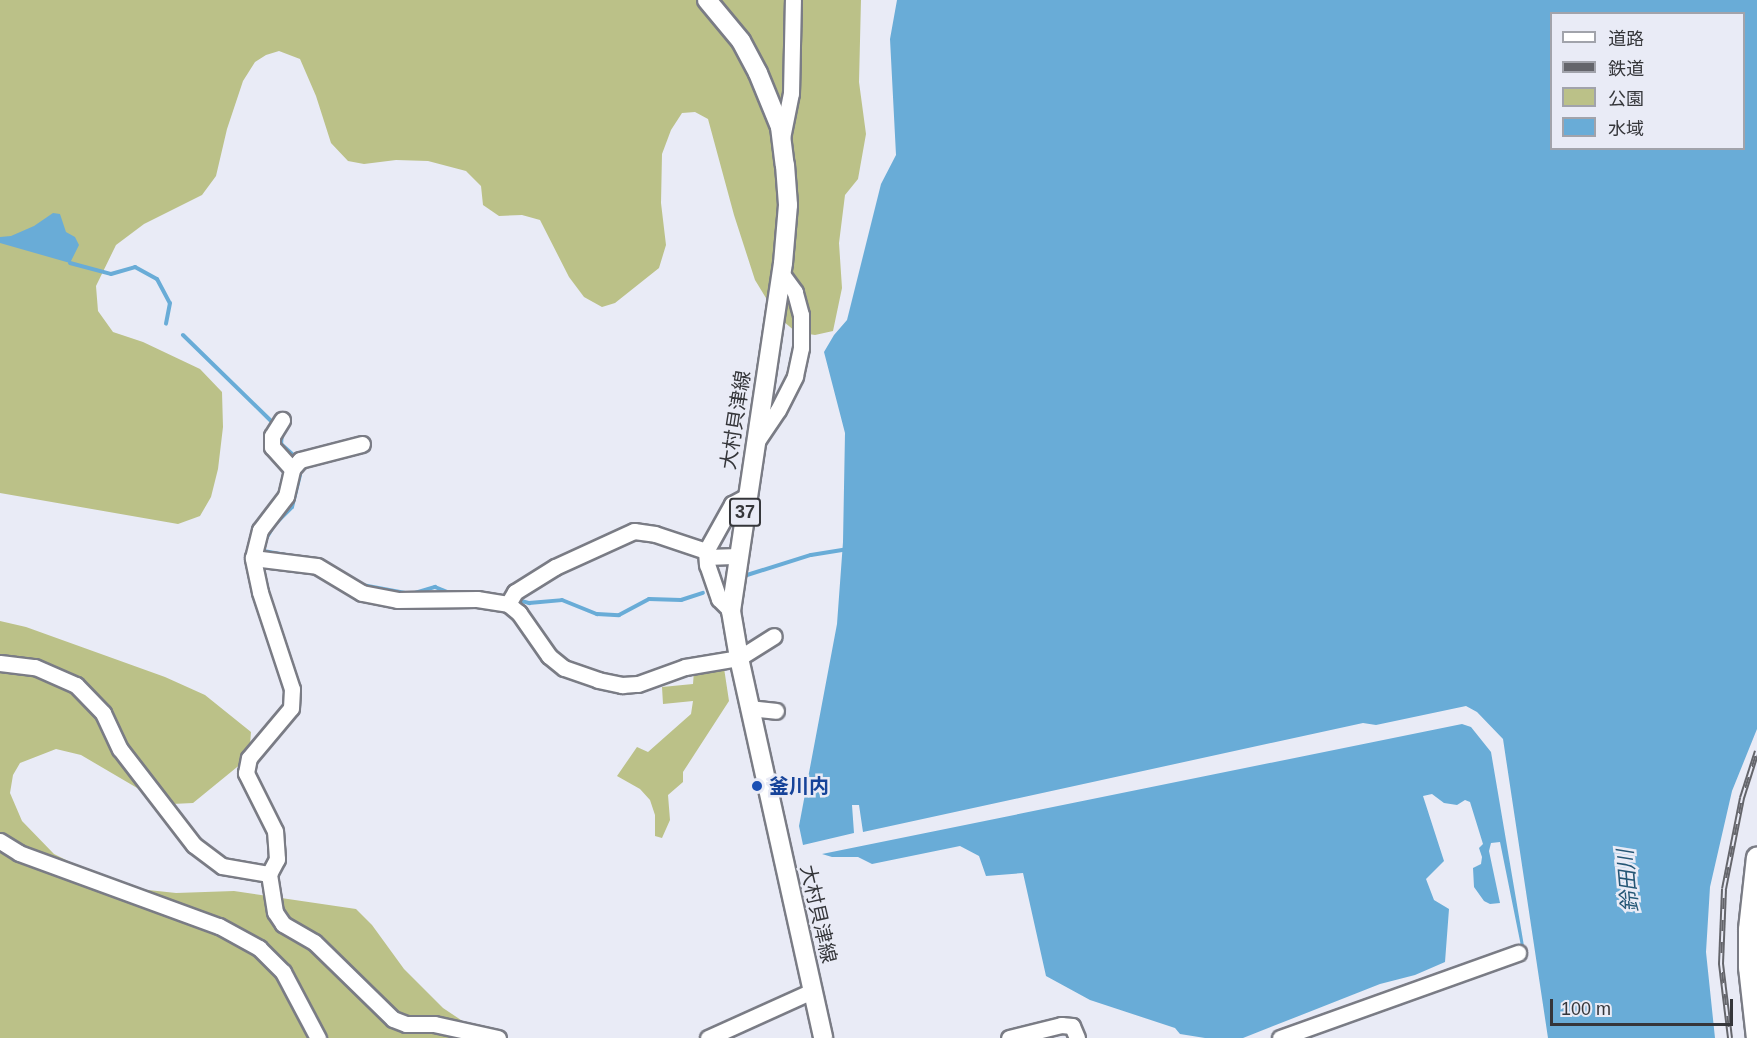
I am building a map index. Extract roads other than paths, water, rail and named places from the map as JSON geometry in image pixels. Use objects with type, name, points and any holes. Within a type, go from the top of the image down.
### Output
[{"type":"highway","points":[[1757,856],[1749,929],[1749,967],[1757,1038]]},
{"type":"main road","name":"大村貝津線","points":[[707,0],[741,41],[762,84],[780,127],[782,138],[788,205],[781,273],[731,611],[749,708],[823,1038]]},
{"type":"street","points":[[782,138],[791,93],[793,0]]},
{"type":"street","points":[[756,444],[778,410],[795,376],[801,348],[801,315],[795,292],[781,273]]},
{"type":"street","points":[[282,420],[272,436],[272,447],[292,469]]},
{"type":"street","points":[[362,444],[300,460],[292,469],[286,496],[260,530],[253,558],[260,592],[292,688],[291,708],[249,758],[246,773],[275,831],[277,859],[269,874],[274,912],[283,924],[315,942],[393,1019],[406,1024],[434,1024],[498,1038]]},
{"type":"street","points":[[731,611],[719,599],[706,554],[732,504],[747,496]]},
{"type":"street","points":[[253,558],[317,566],[362,593],[397,600],[511,599],[555,567],[634,531],[655,534],[706,554],[739,556]]},
{"type":"street","points":[[511,599],[549,656],[564,668],[598,680],[622,685],[638,684],[685,667],[739,658],[774,636]]},
{"type":"street","points":[[0,663],[35,668],[76,685],[103,713],[120,749],[194,845],[222,866],[269,874]]},
{"type":"street","points":[[749,708],[776,711]]},
{"type":"street","points":[[0,841],[19,853],[219,926],[259,948],[283,972],[318,1038]]},
{"type":"street","points":[[1280,1038],[1518,953]]},
{"type":"street","points":[[708,1038],[812,991]]},
{"type":"street","points":[[1009,1038],[1061,1025],[1072,1026],[1077,1038]]},
{"type":"water","name":"鈴田川","points":[[897,0],[1757,0],[1757,729],[1732,791],[1710,887],[1706,952],[1715,1038],[1548,1038],[1503,739],[1477,712],[1466,706],[1376,725],[1363,723],[863,832],[859,805],[852,805],[854,833],[803,845],[799,826],[837,624],[843,542],[845,433],[824,352],[834,335],[847,320],[881,184],[896,155],[890,39]]},
{"type":"water","points":[[53,213],[60,214],[66,232],[75,237],[79,245],[70,263],[0,243],[0,237],[11,236],[34,226]]},
{"type":"water","points":[[1462,724],[1471,727],[1491,752],[1524,946],[1521,946],[1500,842],[1491,843],[1489,851],[1500,903],[1490,904],[1484,901],[1474,887],[1473,868],[1481,864],[1482,857],[1479,848],[1483,844],[1470,802],[1465,800],[1457,805],[1444,803],[1432,794],[1423,796],[1444,861],[1426,879],[1434,900],[1449,909],[1445,962],[1415,975],[1380,984],[1243,1038],[1205,1038],[1180,1034],[1175,1028],[1090,1000],[1046,976],[1023,873],[986,876],[979,856],[960,846],[872,864],[858,857],[832,857],[822,854]]},
{"type":"waterway","points":[[70,263],[111,274],[135,267],[157,279],[170,303],[166,324]]},
{"type":"waterway","points":[[183,335],[270,420]]},
{"type":"waterway","points":[[282,431],[281,444],[292,454]]},
{"type":"waterway","points":[[286,555],[263,551],[263,544],[274,525],[292,507],[300,475]]},
{"type":"waterway","points":[[747,575],[811,555],[844,550]]},
{"type":"waterway","points":[[362,585],[405,593]]},
{"type":"waterway","points":[[415,593],[435,587],[450,593]]},
{"type":"waterway","points":[[514,599],[529,603],[562,600],[597,614],[619,615],[649,599],[681,600],[703,593]]},
{"type":"railway","points":[[1730,1038],[1721,964],[1724,889],[1742,798],[1757,751]]},
{"type":"place","name":"釜川内","points":[[757,786]]}]
